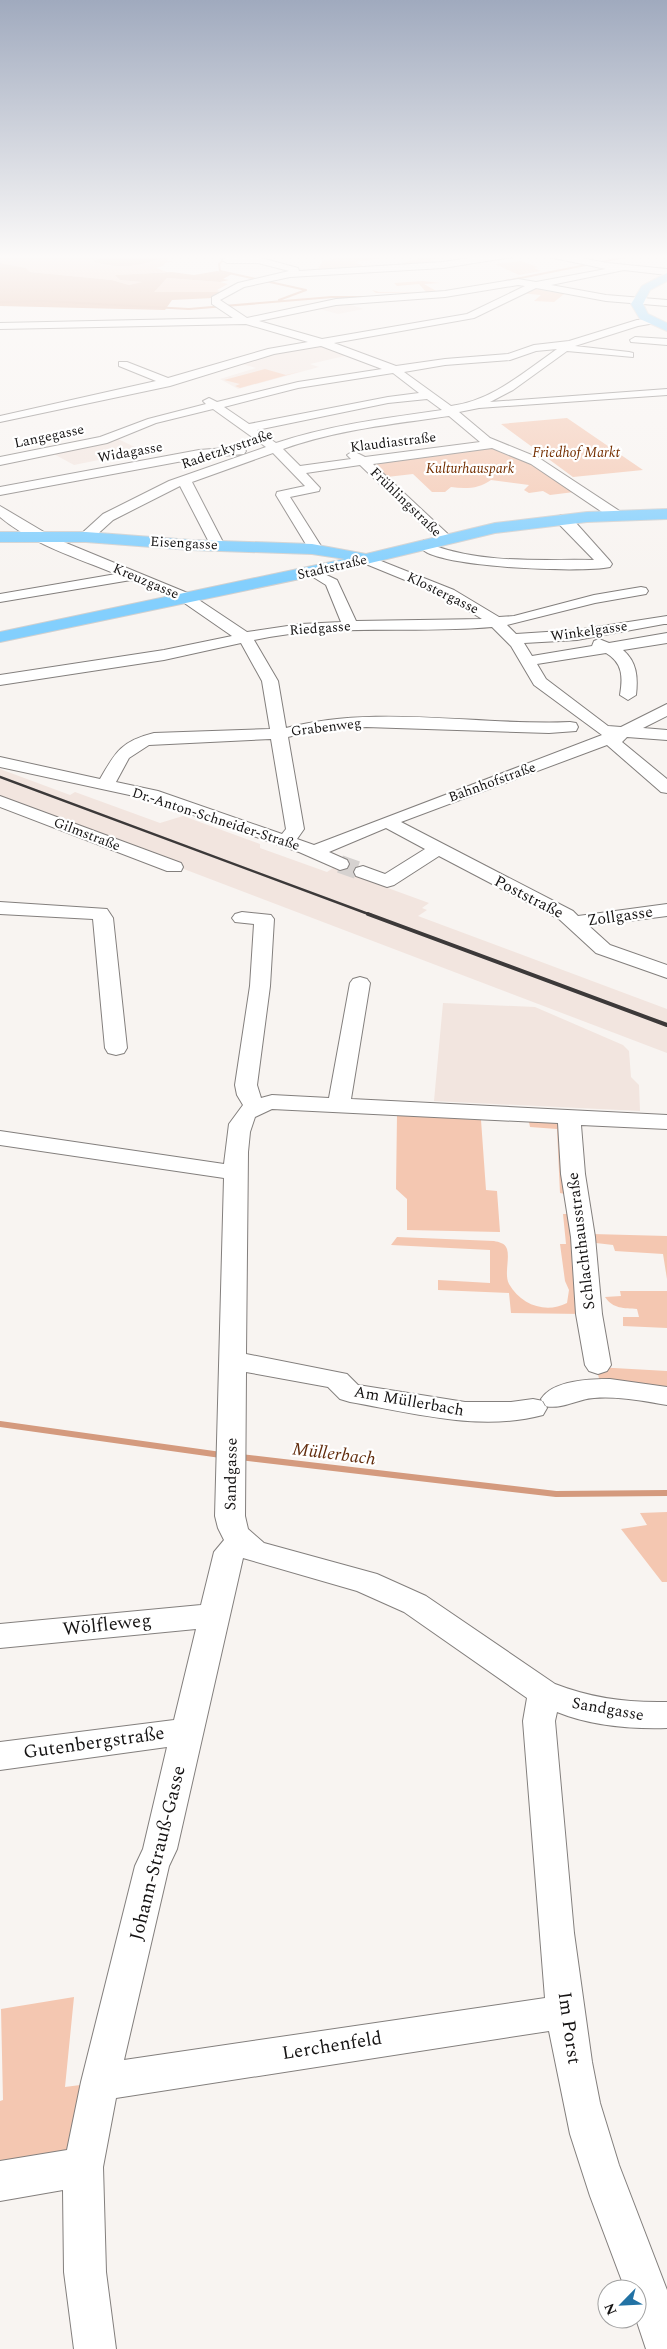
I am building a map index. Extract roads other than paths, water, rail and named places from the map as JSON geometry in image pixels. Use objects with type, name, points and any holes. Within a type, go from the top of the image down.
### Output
[{"type":"main road","name":"Stadtstraße","points":[[0,637],[312,572],[495,528],[561,519],[667,514]]},
{"type":"main road","name":"Eisengasse","points":[[0,537],[86,537],[218,546],[312,549],[344,553],[366,559]]},
{"type":"street","points":[[123,364],[191,392],[217,406],[248,428],[270,450],[298,470],[314,488],[282,495],[314,546],[312,549]]},
{"type":"street","points":[[0,419],[168,382],[230,364]]},
{"type":"street","points":[[377,364],[394,370],[430,395],[492,444],[535,462],[616,516]]},
{"type":"street","name":"Langegasse","points":[[0,461],[103,440],[152,420],[322,380],[439,364]]},
{"type":"street","points":[[476,405],[509,388],[543,364]]},
{"type":"street","points":[[476,405],[667,392]]},
{"type":"street","points":[[248,428],[388,400],[430,395]]},
{"type":"street","name":"Radetzkystraße","points":[[86,537],[108,516],[180,481],[270,450],[316,435],[476,405]]},
{"type":"street","name":"Frühlingstraße","points":[[316,435],[363,461],[437,541]]},
{"type":"street","name":"Klaudiastraße","points":[[298,470],[492,444]]},
{"type":"street","name":"Widagasse","points":[[0,491],[200,454],[270,450]]},
{"type":"street","points":[[180,481],[187,484],[218,546]]},
{"type":"street","name":"Kreuzgasse","points":[[0,510],[39,536],[185,597],[245,638]]},
{"type":"street","points":[[437,541],[428,548],[476,560],[599,558],[561,519]]},
{"type":"street","name":"Klostergasse","points":[[366,559],[449,594],[496,622],[513,638],[540,682],[557,697],[604,731],[621,734]]},
{"type":"street","points":[[312,572],[332,583],[350,626]]},
{"type":"street","points":[[0,598],[134,575]]},
{"type":"street","name":"Riedgasse","points":[[0,680],[164,655],[245,638],[301,629],[350,626],[428,626],[496,622],[538,614],[594,599],[641,591]]},
{"type":"street","name":"Winkelgasse","points":[[513,638],[583,633],[664,620]]},
{"type":"street","points":[[583,633],[621,656],[628,665],[631,676],[628,695]]},
{"type":"street","points":[[245,638],[254,648],[270,681],[281,734],[295,829],[286,841]]},
{"type":"street","points":[[527,661],[667,638]]},
{"type":"street","name":"Bahnhofstraße","points":[[314,851],[621,734],[667,709]]},
{"type":"street","name":"Grabenweg","points":[[105,786],[125,750],[138,742],[171,737],[281,734],[312,726],[366,722],[549,728],[570,727]]},
{"type":"street","points":[[667,735],[642,732],[621,734],[613,742],[667,788]]},
{"type":"street","name":"Dr.-Anton-Schneider-Straße","points":[[0,762],[152,795],[314,851],[340,864]]},
{"type":"street","name":"Gilmstraße","points":[[0,801],[174,867]]},
{"type":"street","name":"Poststraße","points":[[387,822],[566,915],[603,949],[667,972]]},
{"type":"street","points":[[363,872],[387,881],[419,859],[438,850]]},
{"type":"street","points":[[0,908],[100,913],[103,918],[116,1048]]},
{"type":"street","name":"Zollgasse","points":[[574,922],[667,910]]},
{"type":"street","points":[[242,918],[264,919],[260,986],[246,1085],[248,1095],[254,1105]]},
{"type":"street","points":[[339,1104],[360,983]]},
{"type":"street","points":[[1,1139],[235,1172],[240,1120],[254,1105],[272,1102],[667,1122]]},
{"type":"street","name":"Schlachthausstraße","points":[[569,1116],[573,1174],[583,1237],[589,1314],[598,1365]]},
{"type":"street","name":"Sandgasse","points":[[235,1172],[230,1524],[240,1542],[254,1551],[366,1582],[415,1604],[544,1693],[576,1706],[636,1716],[667,1715]]},
{"type":"street","name":"Am Müllerbach","points":[[232,1360],[337,1380],[350,1393],[359,1395],[470,1412],[504,1412],[544,1403],[572,1392],[619,1388],[667,1396]]},
{"type":"street","name":"Johann-Strauß-Gasse","points":[[95,2349],[86,2272],[83,2167],[100,2082],[188,1731],[229,1552],[240,1542]]},
{"type":"street","name":"Wölfleweg","points":[[0,1636],[215,1614]]},
{"type":"street","name":"Im Porst","points":[[544,1693],[539,1713],[539,1729],[565,2012],[581,2104],[602,2172],[665,2340]]},
{"type":"street","name":"Gutenbergstraße","points":[[0,1756],[188,1731]]},
{"type":"street","name":"Lerchenfeld","points":[[100,2082],[322,2047],[565,2012]]},
{"type":"street","points":[[0,2181],[83,2167]]},
{"type":"waterway","name":"Müllerbach","points":[[0,1424],[221,1455]]},
{"type":"waterway","name":"Müllerbach","points":[[240,1457],[556,1494],[667,1493]]},
{"type":"tunnel","points":[[340,864],[363,872]]},
{"type":"railway","points":[[0,777],[371,915]]},
{"type":"railway","points":[[368,914],[667,1025]]},
{"type":"park label","name":"Friedhof Markt","points":[[576,452]]},
{"type":"park label","name":"Kulturhauspark","points":[[470,468]]}]
